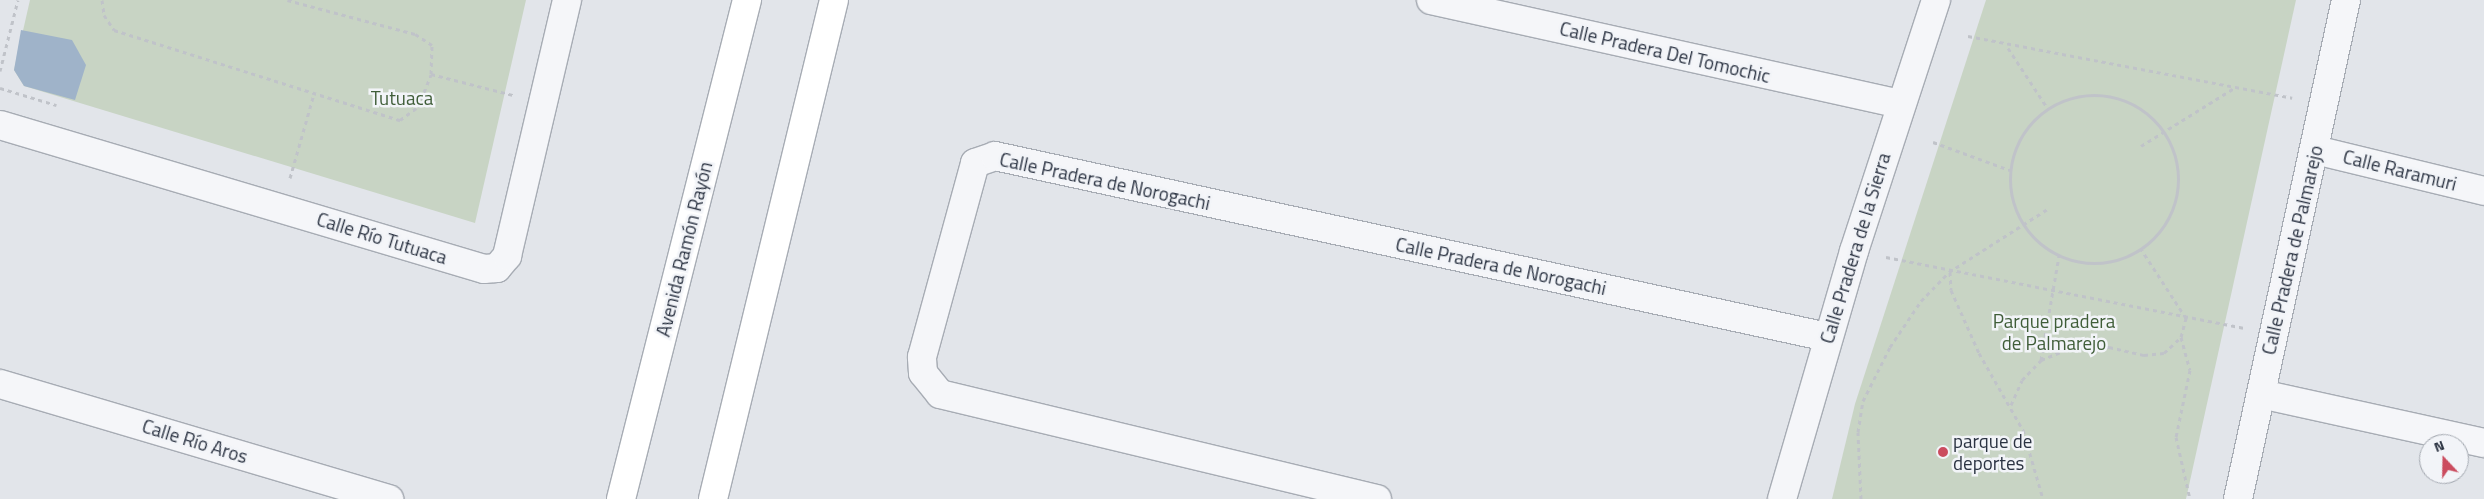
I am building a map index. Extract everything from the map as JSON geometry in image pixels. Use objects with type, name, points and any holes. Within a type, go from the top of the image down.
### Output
[{"type":"main road","name":"Avenida Ramón Rayón","points":[[621,499],[746,0]]},
{"type":"main road","points":[[713,499],[834,0]]},
{"type":"street","name":"Calle Río Tutuaca","points":[[0,125],[484,269],[497,268],[507,256],[567,0]]},
{"type":"street","name":"Calle Pradera Del Tomochic","points":[[1431,0],[1900,104]]},
{"type":"street","name":"Calle Pradera de la Sierra","points":[[1782,499],[1827,338],[1900,104],[1936,0]]},
{"type":"street","name":"Calle Pradera de Palmarejo","points":[[2238,499],[2346,0]]},
{"type":"street","name":"Calle Raramuri","points":[[2315,150],[2484,191]]},
{"type":"street","name":"Calle Pradera de Norogachi","points":[[1377,499],[940,394],[923,373],[922,357],[975,163],[995,156],[1827,338]]},
{"type":"street","name":"Calle Río Aros","points":[[0,384],[389,499]]},
{"type":"street","points":[[2261,394],[2484,443]]},
{"type":"path","points":[[0,72],[18,0]]},
{"type":"path","points":[[102,0],[104,15],[114,30],[400,120],[418,107],[431,74],[432,45],[415,34],[287,0]]},
{"type":"path","points":[[1968,36],[2008,47],[2324,104]]},
{"type":"path","points":[[2008,47],[2048,109]]},
{"type":"path","points":[[431,74],[544,103]]},
{"type":"path","points":[[2141,146],[2235,88]]},
{"type":"path","points":[[281,208],[314,94]]},
{"type":"path","points":[[2089,95],[2111,97],[2150,116],[2164,133],[2174,152],[2177,195],[2170,216],[2141,249],[2101,263],[2059,256],[2023,224],[2013,198],[2010,170],[2022,136],[2048,109],[2089,95]]},
{"type":"path","points":[[1933,142],[2010,170]]},
{"type":"path","points":[[1861,499],[1858,432],[1871,379],[1921,301],[1950,272],[2048,208]]},
{"type":"path","points":[[2141,249],[2186,318],[2181,337],[2190,370],[2176,437],[2190,499]]},
{"type":"path","points":[[1854,251],[1950,272],[2273,334]]},
{"type":"path","points":[[2041,360],[2051,292],[2059,256]]},
{"type":"path","points":[[1950,272],[1951,290],[1962,317],[2023,430],[2043,499]]},
{"type":"path","points":[[2010,405],[2022,380],[2041,360],[2074,347],[2109,347],[2144,355],[2164,352],[2181,337]]},
{"type":"green space","name":"Tutuaca","points":[[30,0],[526,0],[475,223],[24,86],[14,70]]},
{"type":"green space","name":"Parque pradera de Palmarejo","points":[[1986,0],[2296,0],[2186,499],[1832,499],[1855,404]]},
{"type":"water","points":[[21,30],[72,40],[86,65],[75,100],[24,86],[14,70]]},
{"type":"place","name":"parque de deportes","points":[[1943,452]]}]
